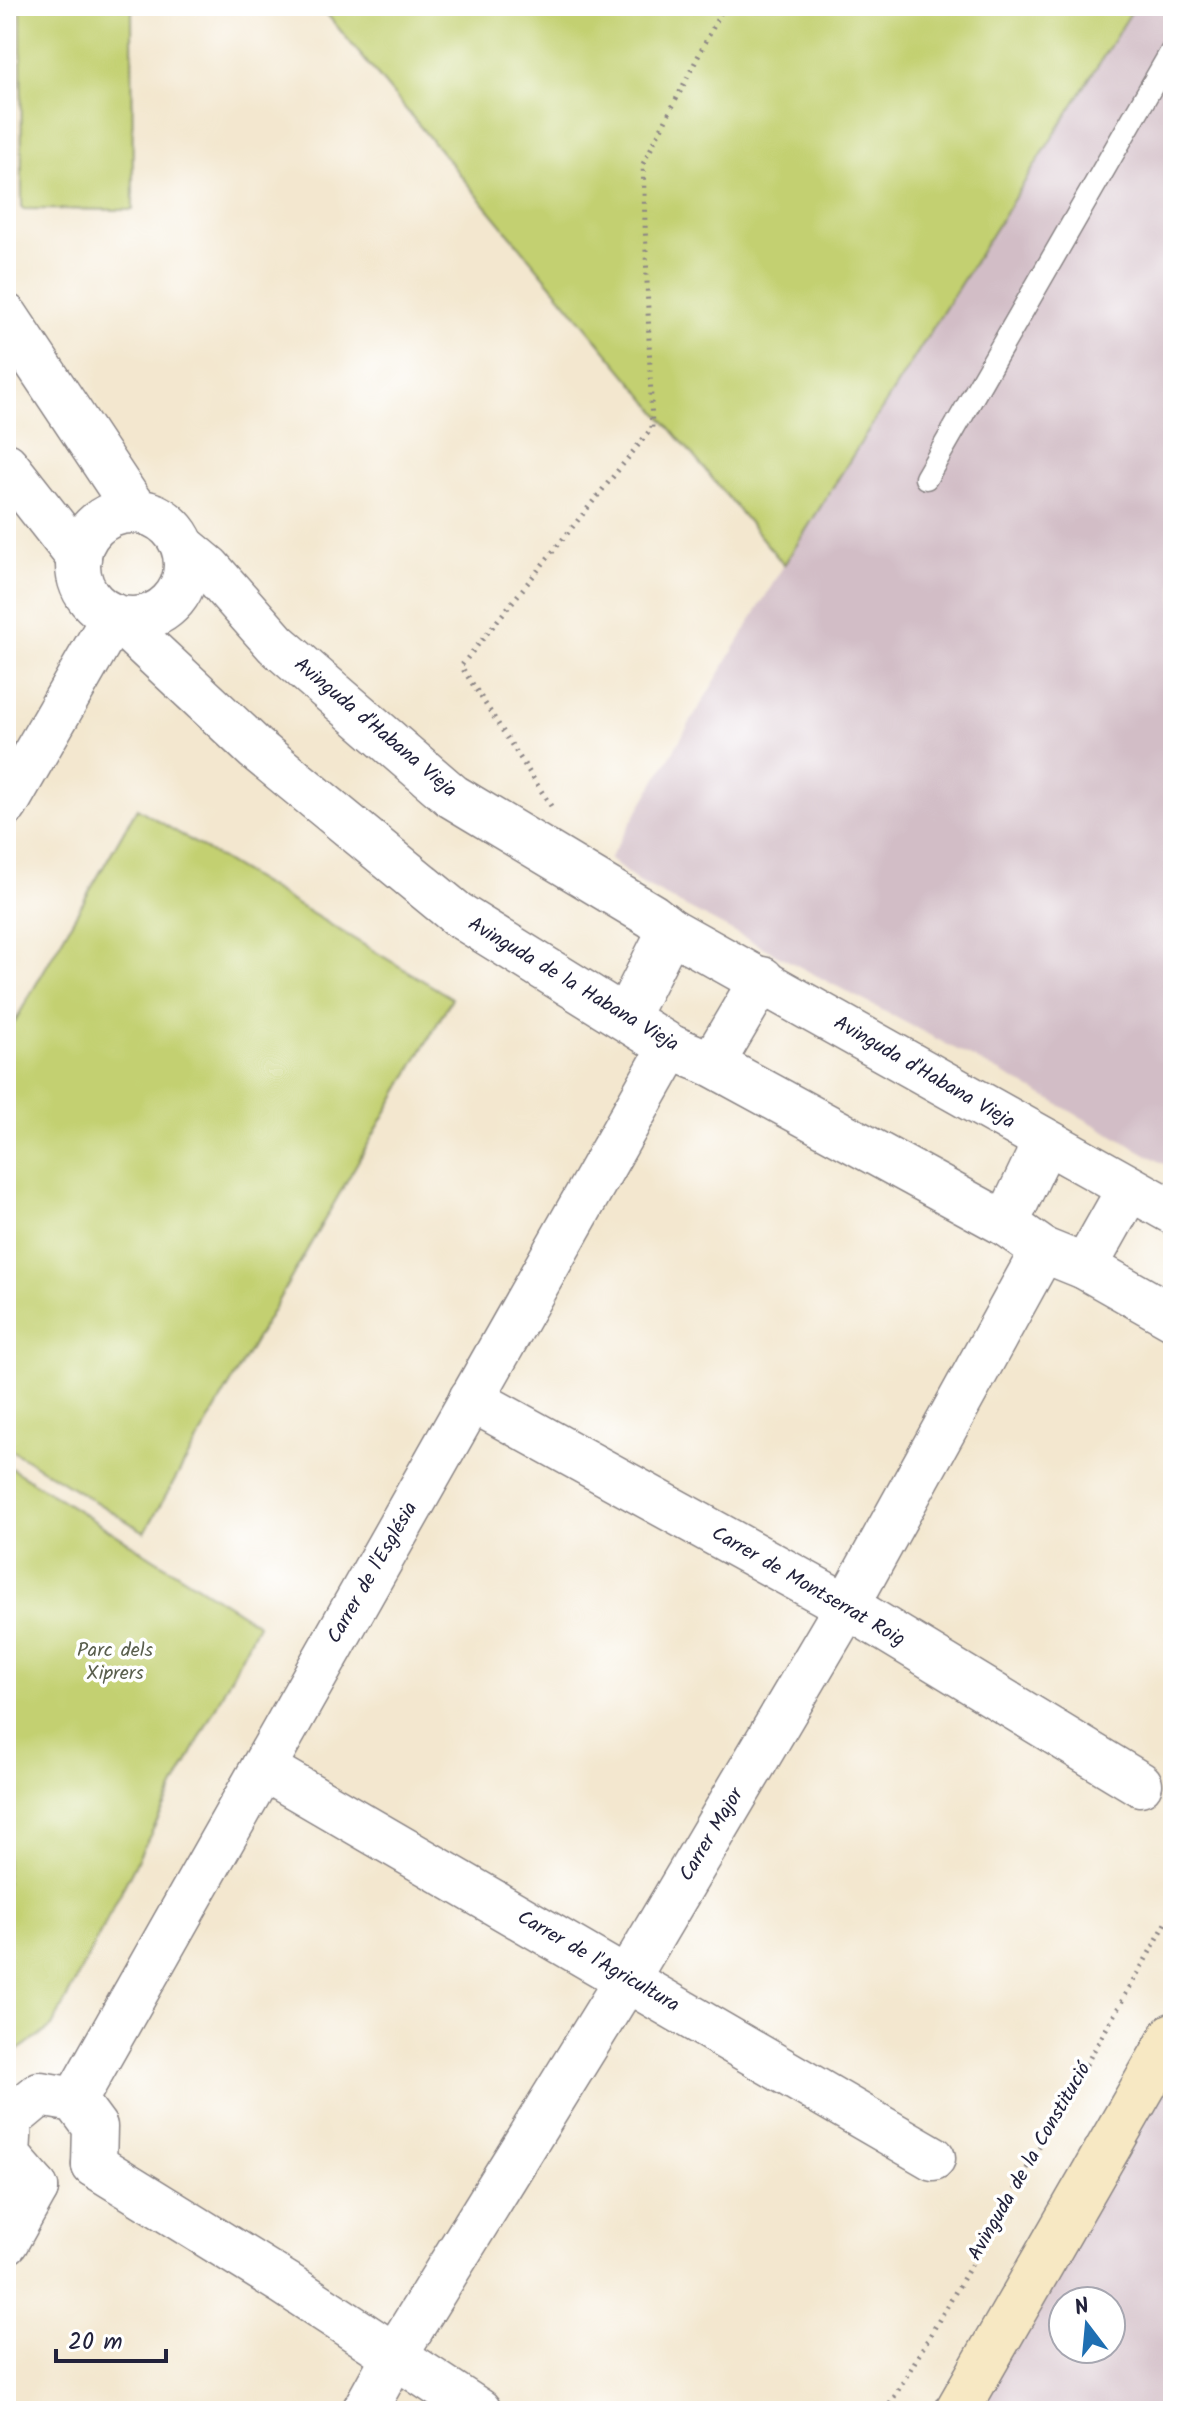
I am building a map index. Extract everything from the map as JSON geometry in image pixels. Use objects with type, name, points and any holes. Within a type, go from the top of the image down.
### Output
[{"type":"street","points":[[6,316],[135,510]]},
{"type":"street","points":[[6,465],[79,558]]},
{"type":"street","points":[[135,510],[166,522],[185,548],[187,572],[178,595],[161,611],[138,619],[114,616],[93,603],[81,582],[79,558],[85,539],[98,523],[115,513],[135,510]]},
{"type":"street","name":"Avinguda d'Habana Vieja","points":[[185,548],[209,568],[276,644],[452,796],[652,916],[670,930],[1173,1212]]},
{"type":"street","points":[[6,804],[114,616]]},
{"type":"street","name":"Avinguda de la Habana Vieja","points":[[114,616],[256,749],[457,914],[671,1047],[712,1064],[1006,1224],[1043,1250],[1085,1267],[1173,1317]]},
{"type":"street","points":[[626,1017],[670,930]]},
{"type":"street","points":[[712,1064],[762,979]]},
{"type":"street","name":"Carrer de l'Església","points":[[75,2100],[671,1047]]},
{"type":"street","points":[[1006,1224],[1045,1142]]},
{"type":"street","points":[[1085,1267],[1129,1189]]},
{"type":"street","name":"Carrer Major","points":[[364,2411],[395,2355],[627,1979],[847,1606],[1043,1250]]},
{"type":"street","name":"Carrer de Montserrat Roig","points":[[471,1399],[847,1606],[1140,1784]]},
{"type":"street","name":"Carrer de l'Agricultura","points":[[263,1768],[933,2158]]},
{"type":"street","points":[[957,2411],[1173,2035]]},
{"type":"street","points":[[36,2188],[8,2156],[8,2118],[40,2094],[75,2100],[95,2127],[94,2165]]},
{"type":"street","points":[[94,2165],[479,2411]]},
{"type":"street","points":[[36,2188],[66,2185],[94,2165]]},
{"type":"street","points":[[6,2242],[36,2188]]},
{"type":"lane","points":[[926,478],[1173,49]]},
{"type":"path","points":[[552,807],[461,666],[652,428],[643,164],[724,6]]},
{"type":"path","name":"Avinguda de la Constitució","points":[[886,2411],[1173,1911]]},
{"type":"shaded area","points":[[1135,6],[1173,6],[1173,1169],[1024,1085],[637,881],[609,859],[784,565]]},
{"type":"shaded area","points":[[1173,2008],[1173,2411],[949,2411]]},
{"type":"green space","points":[[21,6],[132,6],[133,210],[22,209]]},
{"type":"green space","points":[[320,6],[1135,6],[784,565]]},
{"type":"green space","points":[[137,808],[452,998],[145,1532],[6,1447],[6,1037]]},
{"type":"green space","name":"Parc dels Xiprers","points":[[6,1465],[258,1624],[52,2027],[6,2058]]}]
